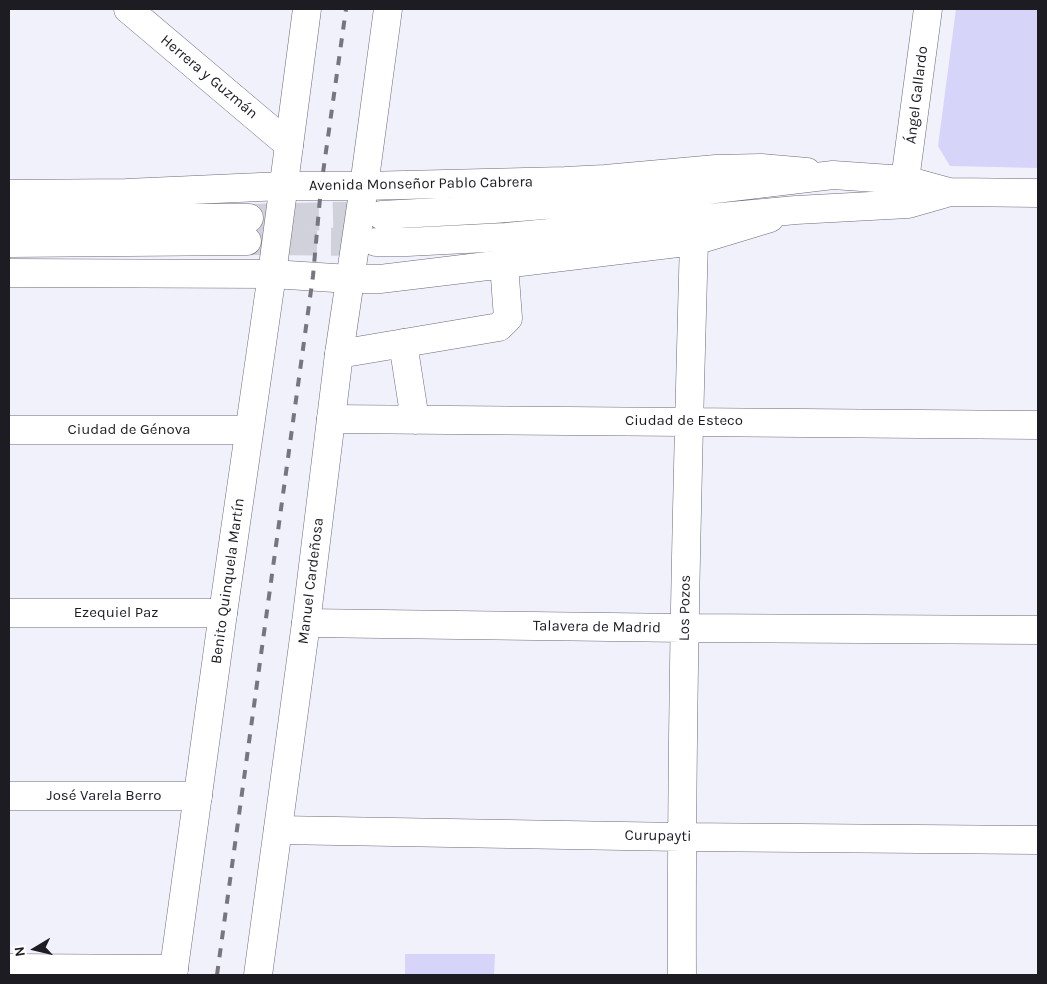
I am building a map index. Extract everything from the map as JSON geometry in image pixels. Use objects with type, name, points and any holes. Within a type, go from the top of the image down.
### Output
[{"type":"street","name":"Herrera y Guzmán","points":[[128,9],[289,145]]},
{"type":"street","name":"Benito Quinquela Martín","points":[[174,972],[308,9]]},
{"type":"street","name":"Manuel Cardeñosa","points":[[258,975],[306,623],[339,354],[388,9]]},
{"type":"street","name":"Ángel Gallardo","points":[[905,180],[928,9]]},
{"type":"street","name":"Avenida Monseñor Pablo Cabrera","points":[[9,194],[126,193],[283,186],[364,186],[605,179],[716,169],[761,168],[905,180],[950,192],[1038,193]]},
{"type":"street","name":"Avenida Monseñor Pablo Cabrera","points":[[381,215],[648,198],[833,175]]},
{"type":"street","name":"Avenida Monseñor Pablo Cabrera","points":[[376,242],[506,237],[796,210],[908,204],[950,192]]},
{"type":"street","name":"Avenida Monseñor Pablo Cabrera","points":[[9,273],[272,274],[380,279],[694,241],[796,210]]},
{"type":"street","points":[[9,218],[248,230],[9,243]]},
{"type":"street","name":"Los Pozos","points":[[682,975],[681,837],[694,241]]},
{"type":"street","points":[[339,354],[499,327],[508,318],[504,264]]},
{"type":"street","points":[[403,343],[415,420]]},
{"type":"street","name":"Ciudad de Esteco","points":[[331,419],[1038,425]]},
{"type":"street","name":"Ciudad de Génova","points":[[9,430],[249,430]]},
{"type":"street","name":"Ezequiel Paz","points":[[9,613],[223,613]]},
{"type":"street","name":"Talavera de Madrid","points":[[306,623],[1038,630]]},
{"type":"street","name":"José Varela Berro","points":[[9,796],[198,796]]},
{"type":"street","name":"Curupayti","points":[[278,830],[681,837],[1038,840]]},
{"type":"street","points":[[9,968],[174,972]]},
{"type":"shaded area","points":[[956,9],[1038,9],[1038,168],[950,166],[938,146]]},
{"type":"shaded area","points":[[405,954],[495,954],[494,975],[405,975]]},
{"type":"tunnel","points":[[249,218],[381,215]]},
{"type":"tunnel","points":[[247,241],[376,242]]},
{"type":"railway","points":[[217,975],[313,276],[321,187],[346,9]]}]
